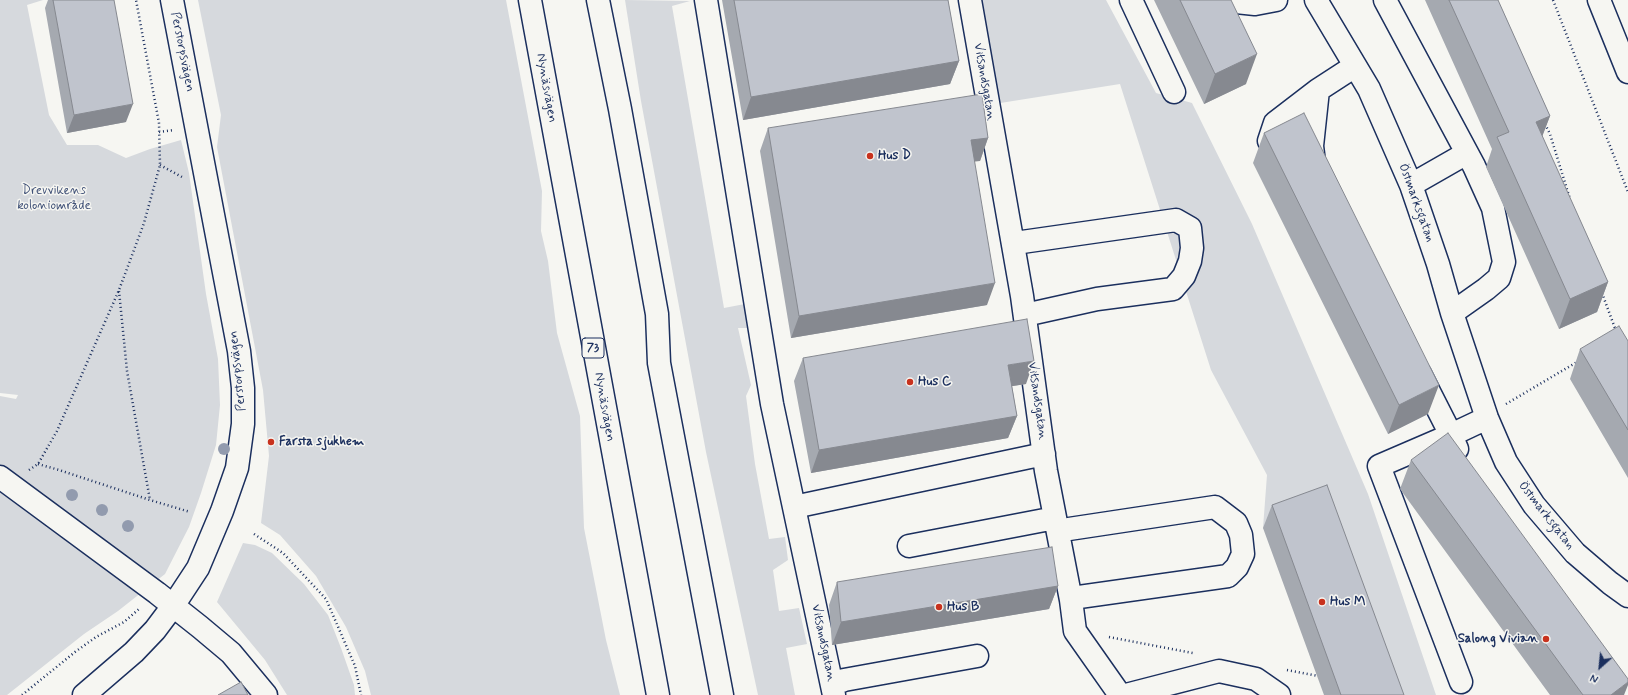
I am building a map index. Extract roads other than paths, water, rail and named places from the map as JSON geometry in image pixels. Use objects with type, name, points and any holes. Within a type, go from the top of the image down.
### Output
[{"type":"main road","name":"Perstorpsvägen","points":[[84,695],[134,652],[155,630],[165,600],[198,568],[222,511],[236,468],[243,424],[243,388],[239,351],[172,0]]},
{"type":"main road","name":"Nynäsvägen","points":[[530,0],[658,695]]},
{"type":"main road","points":[[598,0],[658,314],[659,363],[722,695]]},
{"type":"main road","points":[[608,0],[614,31],[620,109]]},
{"type":"main road","name":"Vitsandsgatan","points":[[706,0],[772,404],[833,690]]},
{"type":"main road","name":"Vitsandsgatan","points":[[970,0],[1025,315],[1044,454],[1071,600],[1075,631],[1120,695]]},
{"type":"main road","points":[[1131,0],[1174,92]]},
{"type":"main road","points":[[1232,0],[1255,4],[1276,0]]},
{"type":"main road","name":"Östmarksgatan","points":[[1316,0],[1370,89],[1410,185],[1438,264],[1452,313],[1495,412],[1506,462],[1534,505],[1575,553],[1610,584],[1628,596]]},
{"type":"main road","points":[[1385,0],[1467,153],[1493,208],[1504,262],[1500,278],[1452,313]]},
{"type":"main road","points":[[1599,0],[1628,72]]},
{"type":"main road","points":[[1269,141],[1275,123],[1318,90],[1355,66]]},
{"type":"main road","points":[[1318,90],[1312,146],[1314,164],[1321,178]]},
{"type":"main road","points":[[1410,185],[1467,153]]},
{"type":"main road","points":[[1013,246],[1022,242],[1176,220],[1190,228],[1192,248],[1190,261],[1184,276],[1173,289],[1097,299],[1025,315]]},
{"type":"main road","points":[[1412,358],[1451,435],[1466,469]]},
{"type":"main road","points":[[1461,682],[1379,466],[1451,435],[1495,412]]},
{"type":"main road","points":[[794,507],[1044,454]]},
{"type":"main road","points":[[0,477],[165,600],[231,653],[266,695]]},
{"type":"main road","points":[[909,546],[1057,526],[1070,529],[1215,507],[1236,523],[1241,536],[1243,554],[1237,567],[1228,576],[1079,597],[1071,600]]},
{"type":"main road","points":[[833,690],[844,680],[978,656]]},
{"type":"main road","points":[[1126,695],[1219,671],[1256,679],[1278,695]]},
{"type":"place","name":"Hus D","points":[[870,156]]},
{"type":"place","name":"Hus C","points":[[910,382]]},
{"type":"place","name":"Farsta sjukhem","points":[[271,442]]},
{"type":"place","name":"Hus M","points":[[1322,602]]},
{"type":"place","name":"Hus B","points":[[939,607]]},
{"type":"place","name":"Salong Vivian","points":[[1546,639]]},
{"type":"park label","name":"Drevvikens koloniområde","points":[[54,198]]}]
